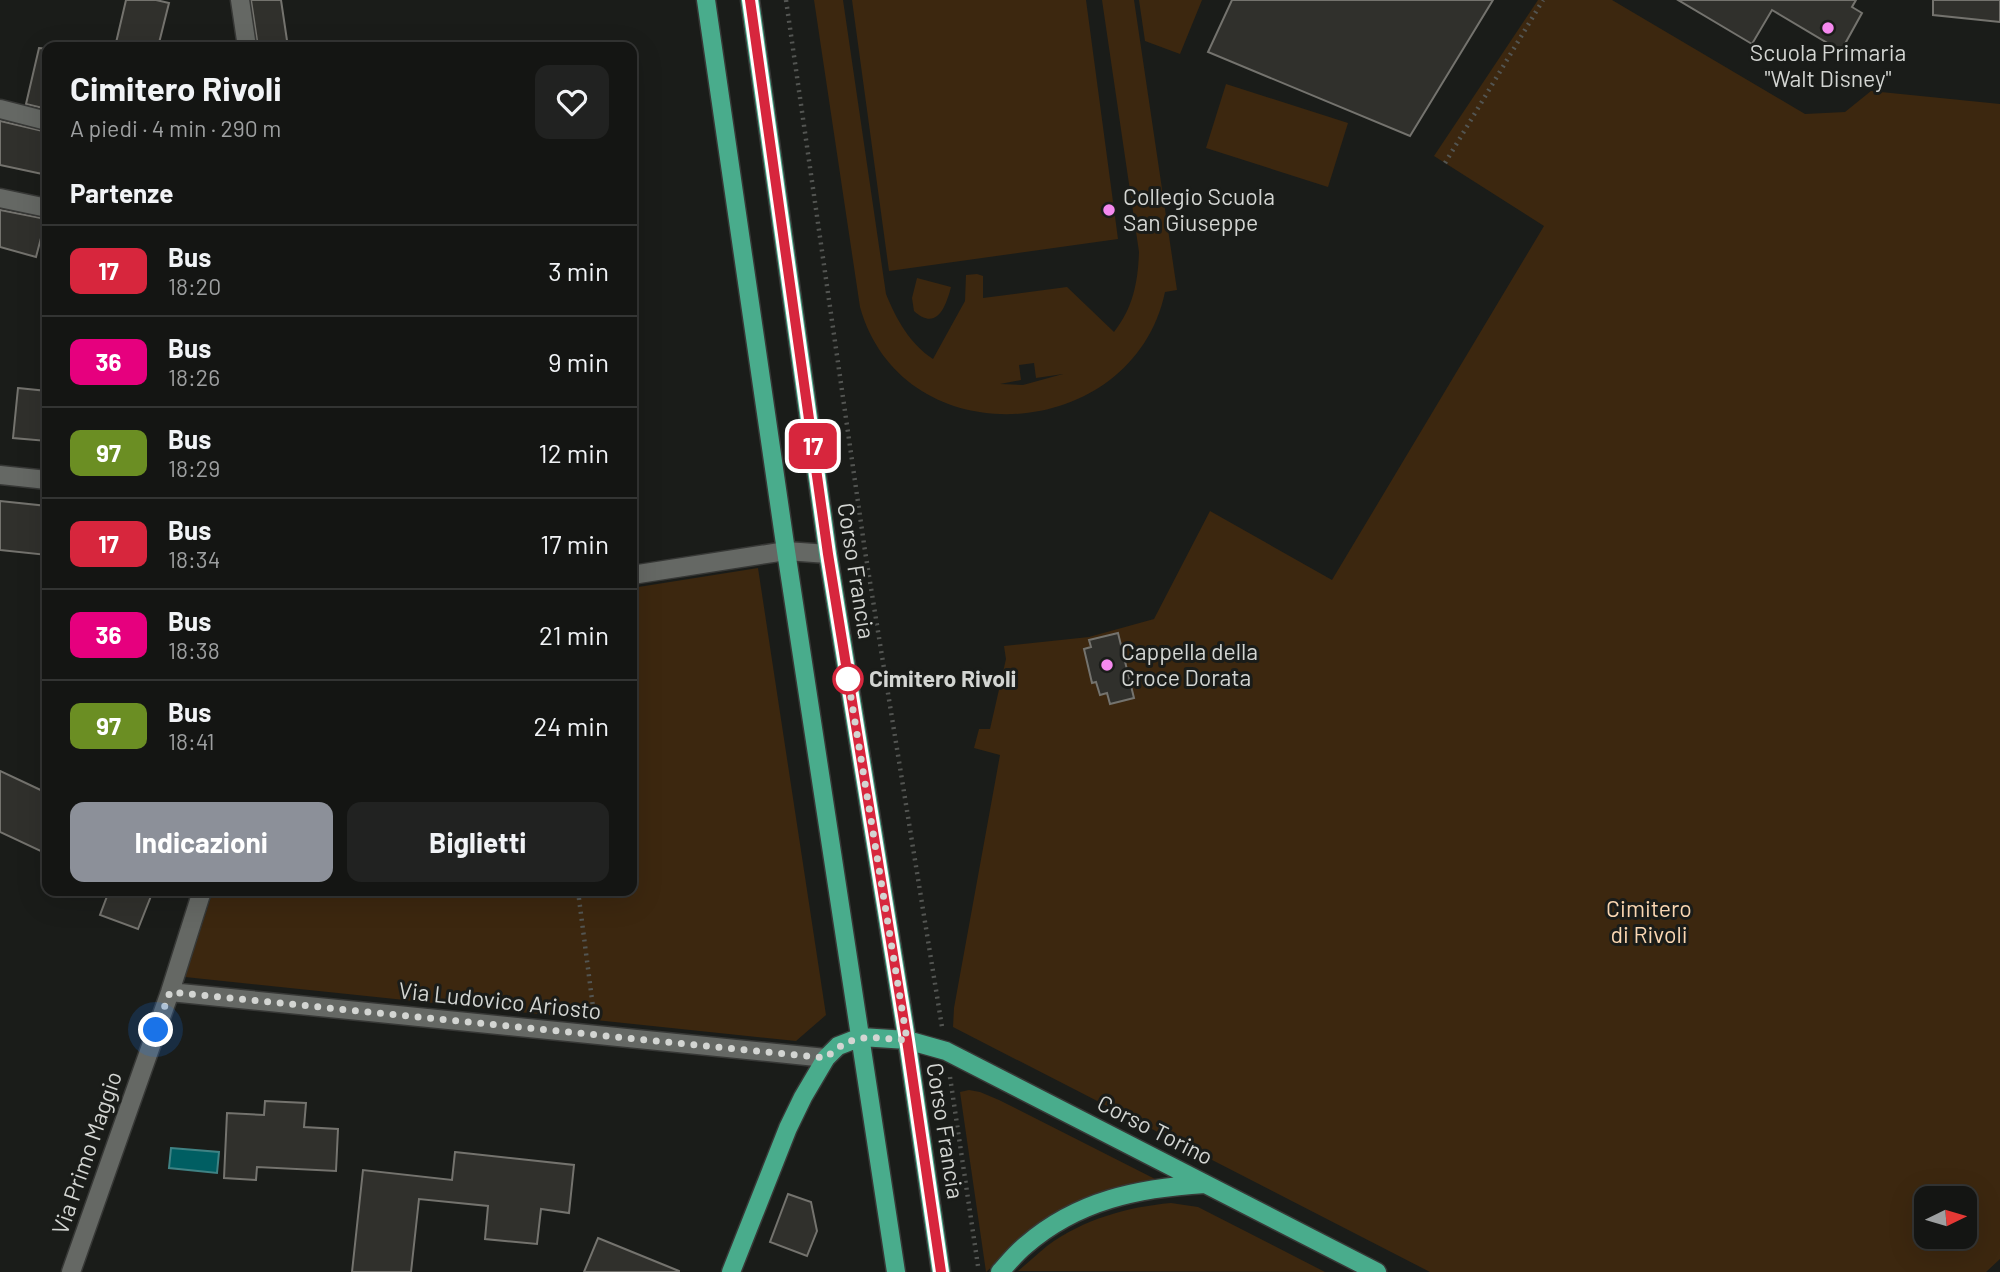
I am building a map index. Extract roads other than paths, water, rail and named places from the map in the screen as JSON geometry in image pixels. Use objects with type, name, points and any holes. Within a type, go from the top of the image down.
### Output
[{"type":"main road","points":[[706,0],[786,551],[896,1272]]},
{"type":"main road","name":"Corso Francia","points":[[750,0],[828,554],[907,1040],[941,1272]]},
{"type":"main road","points":[[731,1272],[803,1097],[826,1058],[838,1046],[861,1037]]},
{"type":"main road","name":"Corso Torino","points":[[861,1037],[907,1040],[946,1051],[1377,1272]]},
{"type":"main road","points":[[1000,1272],[1025,1245],[1056,1223],[1087,1207],[1121,1195],[1208,1184]]},
{"type":"street","points":[[240,0],[246,42]]},
{"type":"street","points":[[0,109],[42,120]]},
{"type":"street","points":[[0,198],[42,207]]},
{"type":"street","points":[[0,475],[42,479]]},
{"type":"street","points":[[637,574],[786,551],[828,554]]},
{"type":"street","name":"Via Primo Maggio","points":[[71,1272],[170,992],[200,896]]},
{"type":"street","name":"Via Ludovico Ariosto","points":[[170,992],[826,1058]]},
{"type":"water","points":[[171,1148],[219,1152],[217,1173],[169,1168]]},
{"type":"place","name":"Scuola Primaria \"Walt Disney\"","points":[[1828,28]]},
{"type":"place","name":"Collegio Scuola San Giuseppe","points":[[1109,210]]},
{"type":"place","name":"Cappella della Croce Dorata","points":[[1107,665]]},
{"type":"place","name":"Cimitero Rivoli","points":[[848,679]]},
{"type":"park label","name":"Cimitero di Rivoli","points":[[1649,922]]}]
